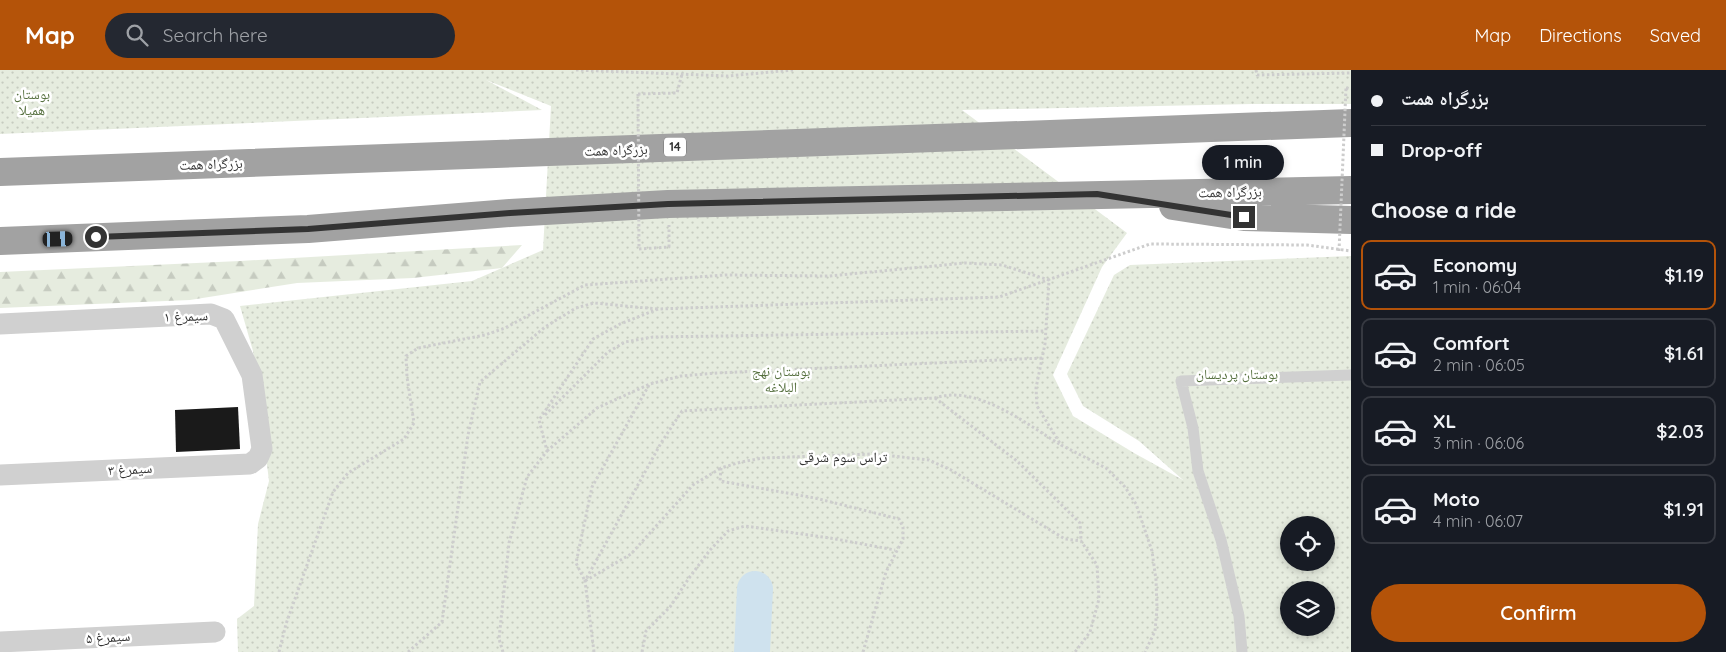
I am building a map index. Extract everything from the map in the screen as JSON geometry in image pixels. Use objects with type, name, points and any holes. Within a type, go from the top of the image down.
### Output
[{"type":"highway","name":"بزرگراه همت","points":[[0,172],[1351,123]]},
{"type":"highway","name":"بزرگراه همت","points":[[0,241],[308,229],[510,213],[668,204],[1351,190]]},
{"type":"highway","points":[[1097,194],[1244,217],[1351,220]]},
{"type":"street","name":"سیمرغ ۱","points":[[0,324],[218,315],[224,319],[252,375],[262,449],[258,458]]},
{"type":"street","name":"سیمرغ ۳","points":[[0,475],[250,464],[258,458]]},
{"type":"street","name":"سیمرغ ۵","points":[[0,642],[215,632]]},
{"type":"lane","points":[[1242,652],[1239,616],[1221,540],[1198,471],[1193,428],[1181,381],[1351,375]]},
{"type":"path","points":[[576,70],[728,76],[793,70]]},
{"type":"path","points":[[1256,70],[1257,74],[1351,74]]},
{"type":"path","points":[[669,247],[639,249],[638,94],[677,93],[682,74]]},
{"type":"path","points":[[1306,245],[1339,251],[1346,88],[1351,89]]},
{"type":"path","points":[[408,652],[442,622],[468,435],[480,382],[545,327],[576,308],[594,303],[658,309],[999,297],[1150,244],[1306,245],[1351,251]]},
{"type":"path","points":[[279,652],[286,624],[333,492],[348,473],[404,439],[414,423],[406,356],[418,348],[485,335],[505,328],[584,285],[725,275],[829,276],[965,263],[1002,265],[1049,280]]},
{"type":"path","points":[[1049,280],[1043,358],[1036,388],[1038,406],[1061,445]]},
{"type":"path","points":[[546,451],[540,420],[593,339],[620,324],[658,309]]},
{"type":"path","points":[[540,420],[608,352],[625,342],[653,337],[1045,331]]},
{"type":"path","points":[[503,652],[499,640],[509,543],[527,477],[546,451],[597,408],[650,384],[682,376],[1043,358]]},
{"type":"path","points":[[594,652],[585,581],[576,563],[592,487],[650,384]]},
{"type":"path","points":[[585,581],[661,443],[682,411],[935,398],[947,394],[992,403],[1061,445],[1106,468],[1125,487],[1136,504],[1152,550],[1156,580],[1157,608],[1155,631],[1145,652]]},
{"type":"path","points":[[935,398],[1017,461],[1080,522],[1081,540],[1097,565],[1099,600],[1090,632],[1075,652]]},
{"type":"path","name":"تراس سوم شرقی","points":[[585,581],[631,554],[693,485],[721,468],[763,458],[873,454],[929,460],[951,470],[1065,539],[1081,540]]},
{"type":"path","points":[[721,468],[720,481],[815,498],[899,519],[903,526],[902,539],[886,572],[863,652]]},
{"type":"path","points":[[642,652],[646,631],[670,607],[688,578],[728,531],[745,526],[896,550]]},
{"type":"green space","name":"بوستان نهج البلاغه","points":[[0,70],[1351,70],[1351,104],[1252,104],[962,110],[1127,233],[1102,267],[1053,375],[1073,416],[1183,480],[1139,441],[1083,406],[1067,374],[1114,275],[1130,265],[1351,256],[1351,652],[238,652],[237,619],[254,606],[258,524],[269,481],[253,351],[240,306],[472,281],[543,250],[551,106],[486,80],[542,110],[0,134]]},
{"type":"green space","points":[[522,245],[502,268],[413,278],[297,283],[190,300],[0,308],[0,272]]},
{"type":"building","points":[[238,407],[240,449],[176,452],[175,410]]},
{"type":"waterway","points":[[752,652],[755,589]]},
{"type":"route","points":[[96,237],[308,229],[510,213],[668,204],[1097,194],[1244,217]]},
{"type":"park label","name":"بوستان همیلا","points":[[32,102]]},
{"type":"park label","name":"بوستان پردیسان","points":[[1237,374]]}]
